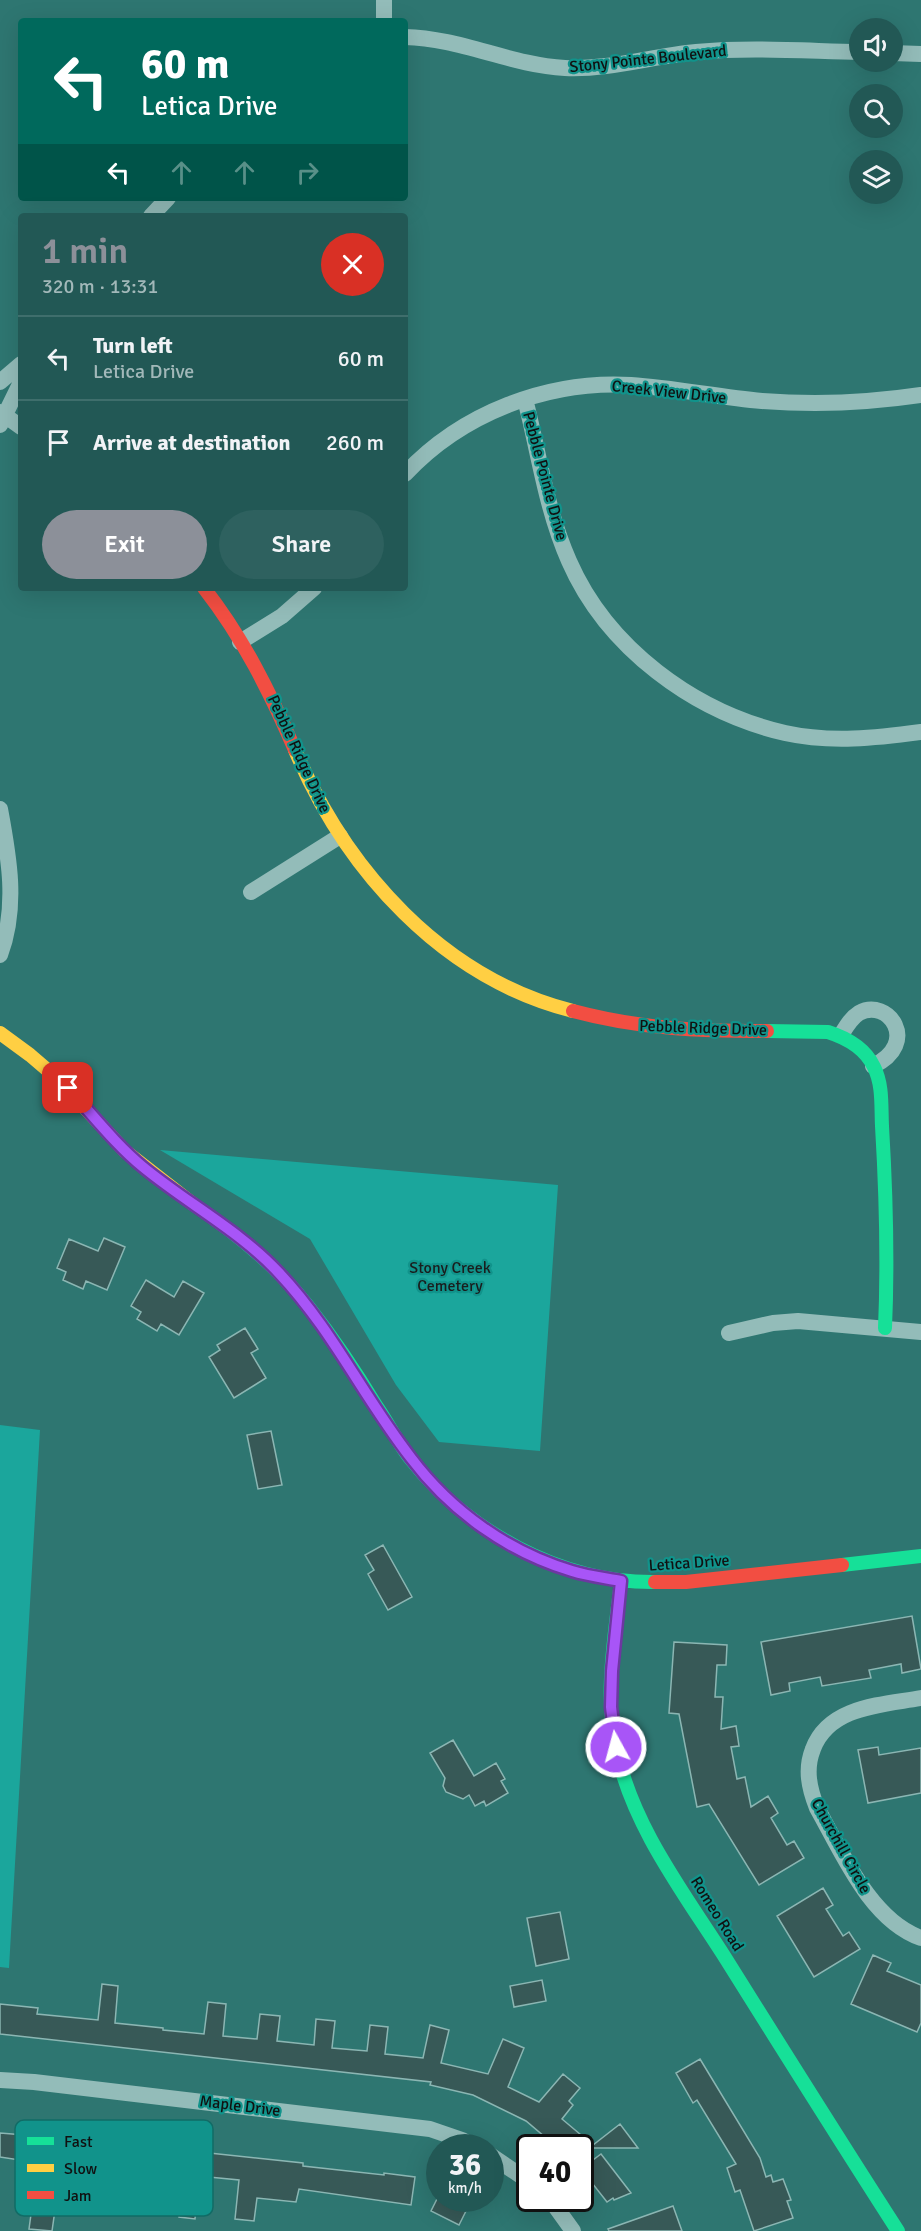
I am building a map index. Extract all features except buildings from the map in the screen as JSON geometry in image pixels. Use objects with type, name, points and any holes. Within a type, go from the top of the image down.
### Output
[{"type":"street","points":[[384,0],[384,18]]},
{"type":"street","name":"Stony Pointe Boulevard","points":[[408,37],[445,40],[523,61],[565,68],[612,66],[694,52],[722,50],[849,52]]},
{"type":"street","points":[[903,53],[921,54]]},
{"type":"street","points":[[154,213],[165,201]]},
{"type":"street","points":[[0,382],[18,367]]},
{"type":"street","name":"Creek View Drive","points":[[408,471],[418,460],[458,430],[496,409],[565,389],[610,385],[632,386],[791,403],[866,402],[921,395]]},
{"type":"street","points":[[18,388],[2,418],[18,426]]},
{"type":"street","name":"Pebble Pointe Drive","points":[[525,399],[550,509],[569,562],[605,620],[646,662],[687,693],[721,712],[787,733],[861,738],[921,732]]},
{"type":"street","name":"Pebble Ridge Drive","points":[[206,591],[224,615],[268,689],[318,800],[355,860],[380,890],[419,929],[473,969],[525,995],[569,1011],[633,1026],[694,1030],[816,1031],[841,1035],[854,1042],[866,1054],[877,1076],[887,1191],[885,1328]]},
{"type":"street","points":[[240,642],[282,616],[311,591]]},
{"type":"street","points":[[0,809],[11,882],[8,916],[0,955]]},
{"type":"street","points":[[251,891],[340,836]]},
{"type":"street","points":[[841,1035],[857,1014],[877,1010],[887,1016],[897,1030],[895,1050],[886,1060],[873,1065]]},
{"type":"street","name":"Letica Drive","points":[[0,1033],[24,1049],[58,1078],[122,1149],[245,1240],[280,1274],[327,1333],[410,1457],[449,1501],[493,1534],[529,1554],[572,1571],[621,1581],[647,1583],[686,1582],[921,1556]]},
{"type":"street","points":[[729,1333],[773,1323],[798,1321],[921,1332]]},
{"type":"street","name":"Romeo Road","points":[[621,1581],[612,1671],[611,1707],[616,1747],[625,1782],[636,1810],[705,1926],[898,2231]]},
{"type":"street","name":"Churchill Circle","points":[[921,1698],[857,1710],[829,1724],[817,1737],[808,1769],[810,1792],[817,1808],[873,1903],[893,1923],[921,1938]]},
{"type":"street","name":"Maple Drive","points":[[0,2080],[34,2082],[430,2129],[445,2134]]},
{"type":"street","points":[[559,2212],[573,2231]]},
{"type":"green space","name":"Stony Creek Cemetery","points":[[160,1150],[558,1185],[540,1451],[439,1442],[396,1385],[310,1239]]},
{"type":"green space","points":[[0,1425],[40,1430],[9,1968],[0,1967]]},
{"type":"traffic: fast","points":[[767,1031],[835,1034],[866,1054],[877,1074],[881,1096],[885,1201],[885,1328]]},
{"type":"traffic: fast","points":[[193,1204],[255,1250],[296,1291],[344,1355],[400,1445],[432,1484],[458,1508],[518,1548],[551,1562],[585,1573],[620,1580],[655,1582]]},
{"type":"traffic: fast","points":[[842,1565],[921,1556]]},
{"type":"traffic: fast","points":[[621,1581],[612,1664],[611,1706],[616,1748],[634,1805],[677,1884],[898,2231]]},
{"type":"traffic: slow","points":[[295,750],[316,794],[342,837],[371,877],[404,913],[441,946],[481,973],[526,995],[573,1011]]},
{"type":"traffic: slow","points":[[0,1033],[58,1079],[125,1151],[193,1204]]},
{"type":"traffic: jam","points":[[206,591],[255,666],[295,750]]},
{"type":"traffic: jam","points":[[573,1011],[622,1022],[670,1028],[767,1031]]},
{"type":"traffic: jam","points":[[655,1582],[686,1582],[842,1565]]},
{"type":"route","points":[[68,1088],[122,1149],[167,1186],[245,1240],[280,1274],[327,1333],[410,1457],[449,1501],[493,1534],[529,1554],[572,1571],[621,1581],[612,1671],[611,1707],[616,1747]]}]
